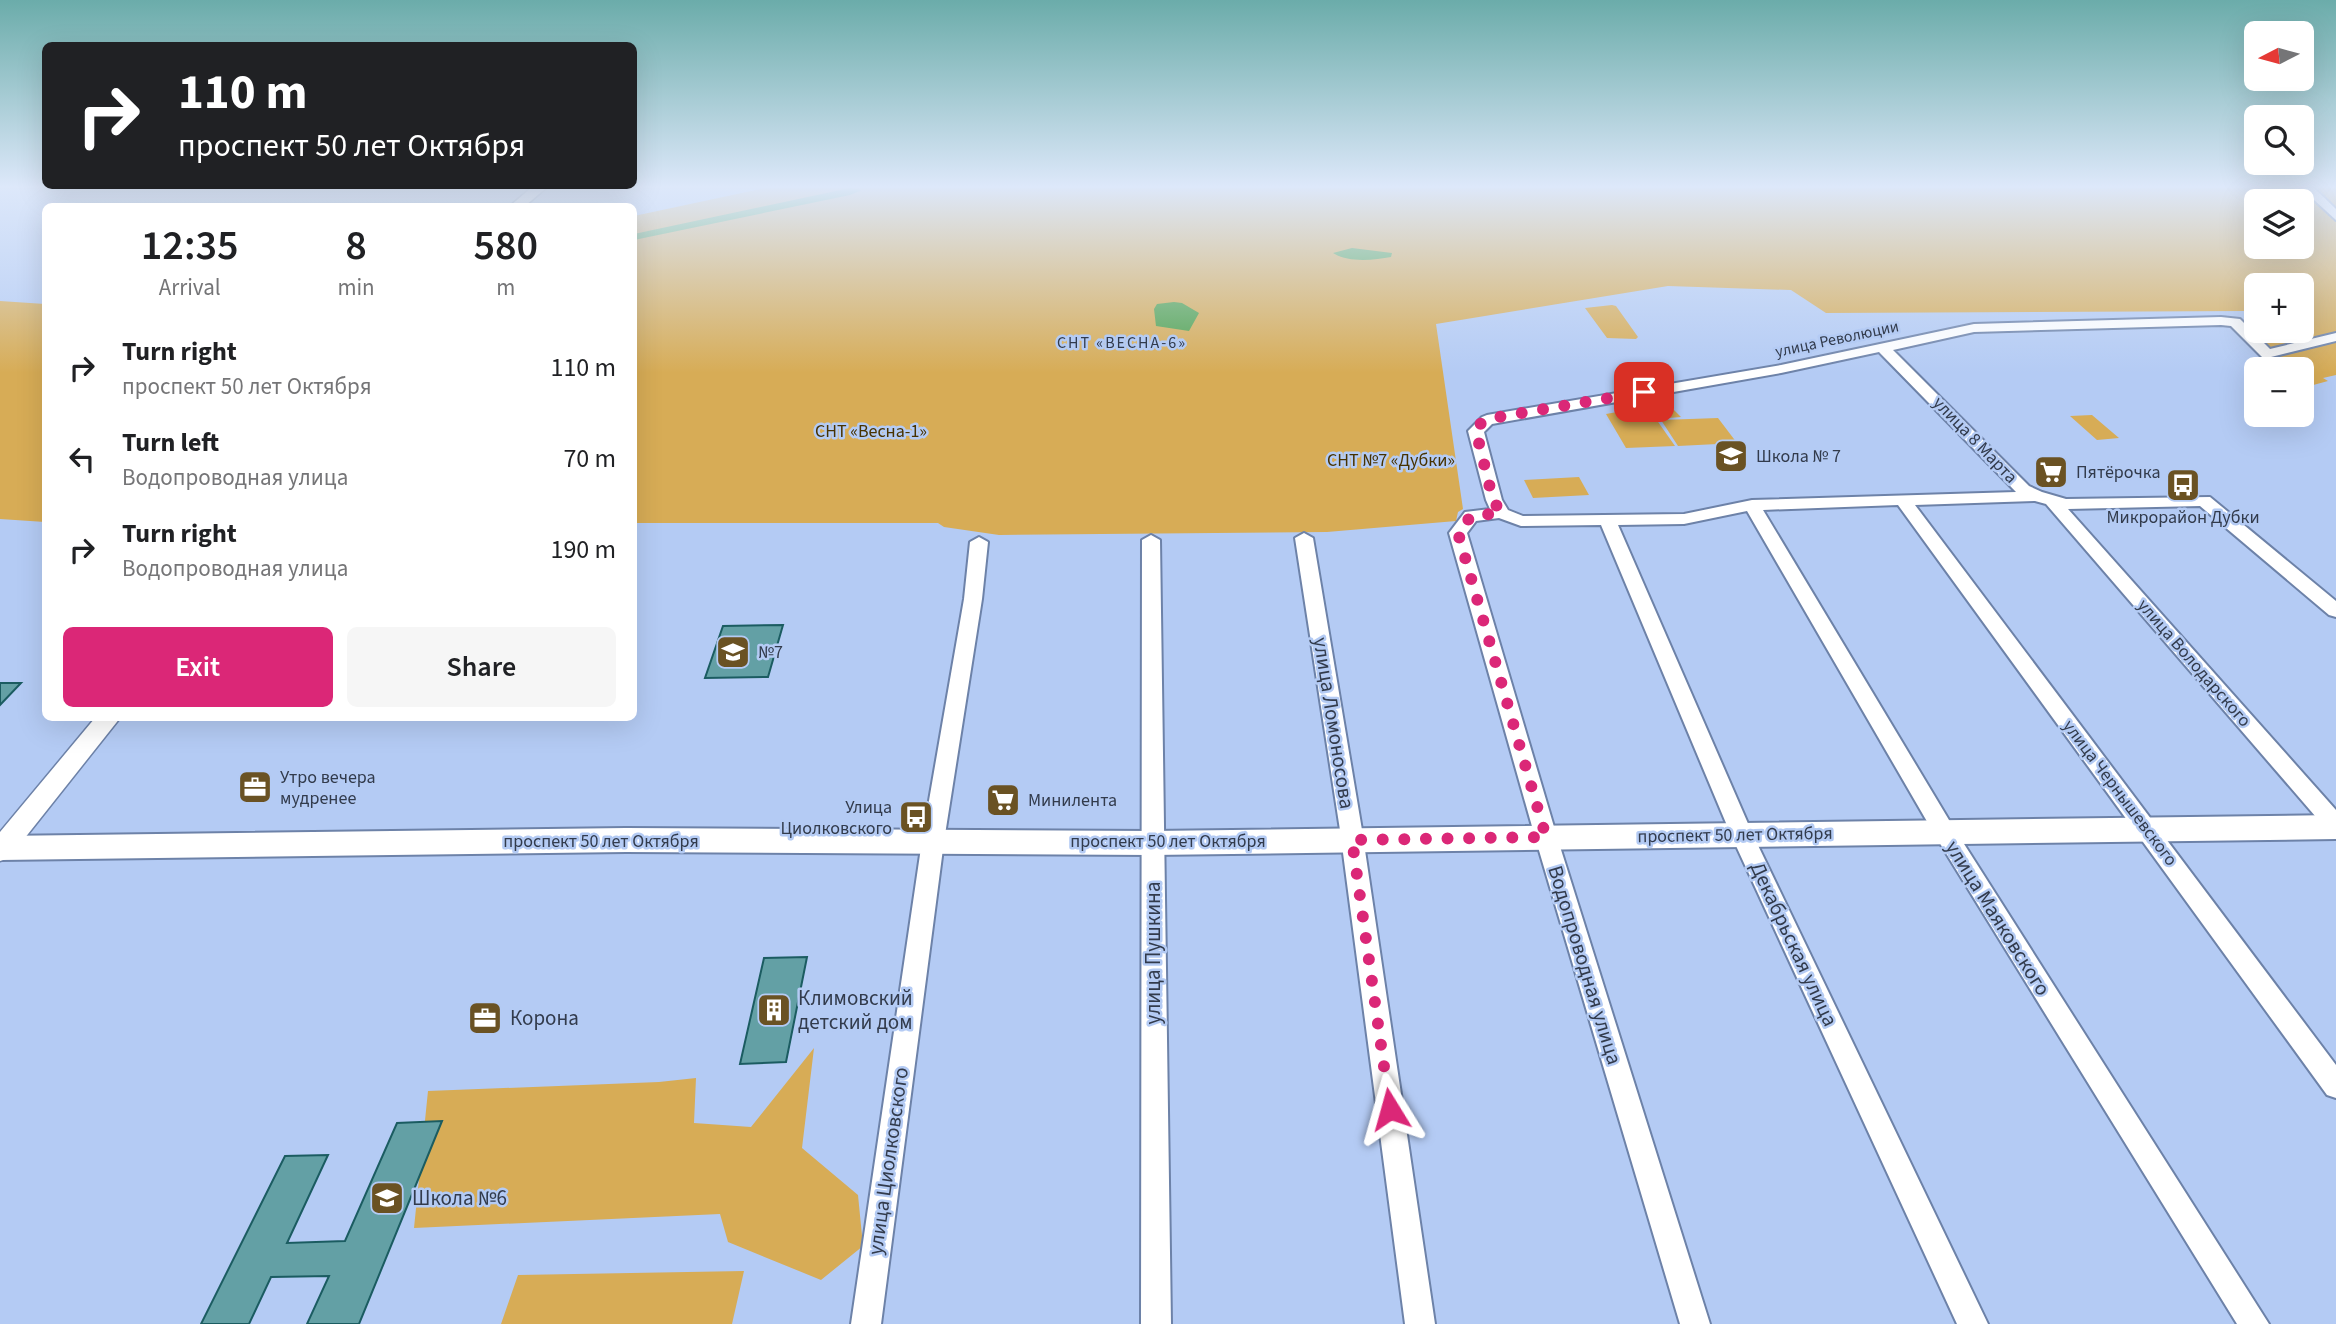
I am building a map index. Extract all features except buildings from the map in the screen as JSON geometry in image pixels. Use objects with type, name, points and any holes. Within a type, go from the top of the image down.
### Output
[{"type":"main road","name":"проспект 50 лет Октября","points":[[1,849],[626,840],[1153,843],[2336,826]]},
{"type":"street","name":"улица Революции","points":[[1497,507],[1476,431],[1487,419],[1781,369],[1973,328],[2235,322],[2267,354],[2336,337]]},
{"type":"street","name":"улица 8 Марта","points":[[1883,348],[2023,489],[2044,498]]},
{"type":"street","points":[[1497,507],[1521,521],[1608,521],[1684,519],[1752,505],[2044,498],[2065,504],[2204,501],[2336,611]]},
{"type":"street","name":"улица Володарского","points":[[2044,498],[2336,826]]},
{"type":"street","name":"улица Чернышевского","points":[[1903,500],[2336,1086]]},
{"type":"street","name":"улица Маяковского","points":[[1752,505],[1944,831],[2254,1324]]},
{"type":"street","name":"Водопроводная улица","points":[[1497,507],[1471,516],[1458,533],[1546,837],[1695,1324]]},
{"type":"street","name":"Декабрьская улица","points":[[1608,521],[1742,835],[1973,1324]]},
{"type":"street","name":"улица Ломоносова","points":[[1304,538],[1352,840],[1420,1324]]},
{"type":"street","name":"улица Пушкина","points":[[1151,540],[1156,1324]]},
{"type":"street","name":"улица Циолковского","points":[[866,1324],[933,841],[973,599],[979,542]]},
{"type":"street","points":[[1,849],[106,721]]},
{"type":"green space","points":[[637,250],[2244,250],[2244,259],[2314,259],[2314,250],[2336,250],[2336,375],[2323,378],[2328,381],[2314,385],[2314,357],[2276,357],[2264,343],[2314,343],[2314,273],[2244,273],[2244,311],[1826,313],[1791,290],[1668,286],[1436,324],[1463,509],[1458,512],[1456,521],[1327,532],[999,535],[944,527],[938,523],[637,523]]},
{"type":"green space","points":[[0,301],[42,304],[42,522],[0,519]]},
{"type":"green space","points":[[1616,306],[1638,337],[1636,339],[1607,338],[1585,308]]},
{"type":"green space","points":[[1667,403],[1681,417],[1656,419],[1675,446],[1626,448],[1606,414]]},
{"type":"green space","points":[[2092,415],[2119,438],[2097,440],[2070,416]]},
{"type":"green space","points":[[1718,418],[1737,443],[1678,446],[1661,420]]},
{"type":"green space","points":[[1579,477],[1589,495],[1533,498],[1524,480]]},
{"type":"green space","points":[[814,1048],[802,1148],[858,1195],[863,1246],[821,1280],[728,1242],[720,1214],[414,1228],[428,1091],[659,1082],[696,1078],[694,1123],[751,1127]]},
{"type":"green space","points":[[744,1271],[732,1324],[501,1324],[518,1275]]},
{"type":"shaded area","points":[[1366,250],[1392,253],[1391,257],[1361,260],[1333,253]]},
{"type":"shaded area","points":[[1182,303],[1199,313],[1189,331],[1156,326],[1154,309],[1157,304]]},
{"type":"place","name":"Школа № 7","points":[[1731,456]]},
{"type":"place","name":"Пятёрочка","points":[[2051,472]]},
{"type":"place","name":"Микрорайон Дубки","points":[[2183,485]]},
{"type":"place","name":"№7","points":[[733,652]]},
{"type":"place","name":"Утро вечера мудренее","points":[[255,787]]},
{"type":"place","name":"Минилента","points":[[1003,800]]},
{"type":"place","name":"Улица Циолковского","points":[[916,817]]},
{"type":"place","name":"Климовский детский дом","points":[[774,1010]]},
{"type":"place","name":"Корона","points":[[485,1018]]},
{"type":"place","name":"Школа №6","points":[[387,1198]]},
{"type":"district","name":"СНТ «ВЕСНА-6»","points":[[1122,343]]},
{"type":"route","points":[[1390,1109],[1352,840],[1546,837],[1458,533],[1471,516],[1501,513],[1493,500],[1476,431],[1487,419],[1644,392]]},
{"type":"park label","name":"СНТ «Весна-1»","points":[[871,431]]},
{"type":"park label","name":"СНТ №7 «Дубки»","points":[[1391,460]]}]
